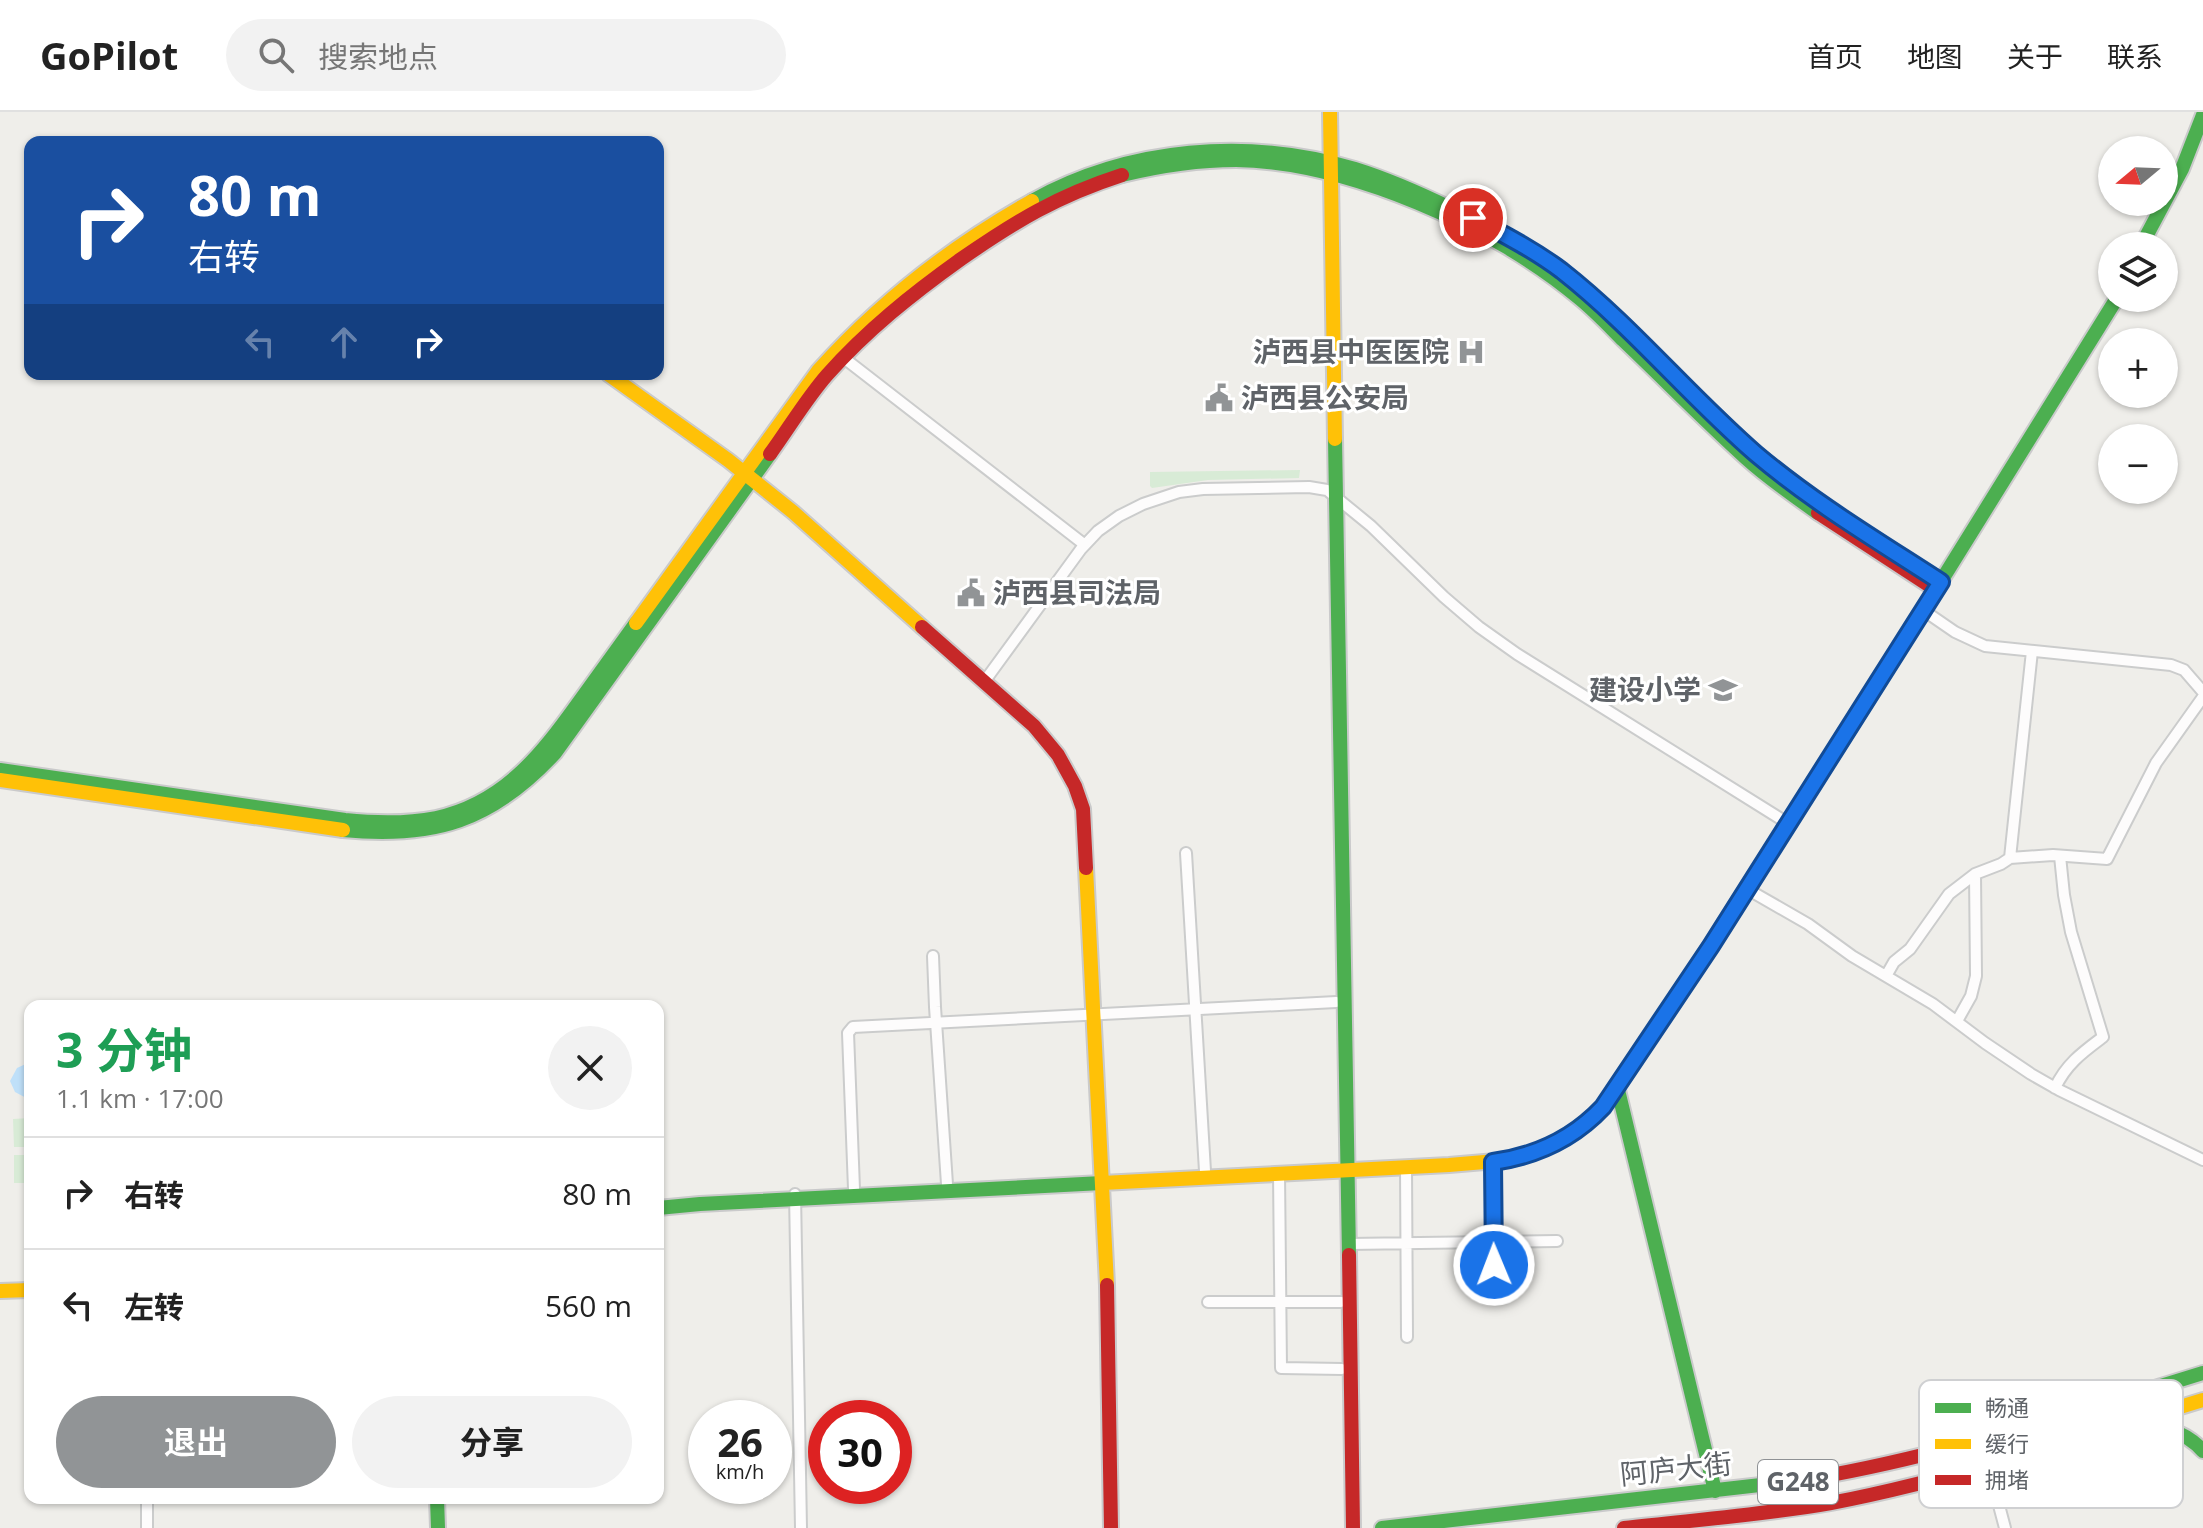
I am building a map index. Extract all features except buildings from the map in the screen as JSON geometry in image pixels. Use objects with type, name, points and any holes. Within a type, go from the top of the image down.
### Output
[{"type":"main road","points":[[1321,112],[1327,166]]},
{"type":"main road","points":[[1330,112],[1327,166],[1343,1166],[1344,1528]]},
{"type":"main road","points":[[2148,232],[2182,169],[2203,115]]},
{"type":"main road","points":[[2155,232],[2203,132]]},
{"type":"main road","points":[[0,770],[370,822],[419,821],[464,809],[491,797],[528,768],[547,747],[840,354],[906,299],[1008,226],[1098,181],[1174,163],[1268,161],[1327,166],[1498,243],[1544,271],[1586,305],[1772,480],[1834,526],[1936,585]]},
{"type":"main road","points":[[664,1202],[1343,1166],[1507,1154],[1543,1143],[1579,1122],[1598,1104],[1923,610],[2102,312]]},
{"type":"main road","points":[[664,1207],[854,1189],[1493,1162],[1533,1153],[1570,1135],[1603,1107],[1747,889],[1786,822],[2108,312]]},
{"type":"main road","points":[[616,380],[749,476],[793,512],[1034,726],[1065,763],[1080,797],[1103,1179],[1111,1528]]},
{"type":"main road","points":[[0,780],[369,832],[420,831],[471,818],[510,796],[555,753],[749,476]]},
{"type":"main road","points":[[1332,494],[1336,1002],[1349,1244],[1353,1528]]},
{"type":"main road","points":[[1617,1086],[1715,1491]]},
{"type":"main road","points":[[0,1291],[24,1290]]},
{"type":"main road","name":"阿庐大街","points":[[2180,1380],[2203,1373]]},
{"type":"main road","name":"G248","points":[[2183,1406],[2203,1400]]},
{"type":"main road","points":[[2183,1434],[2203,1451]]},
{"type":"main road","name":"阿庐大街","points":[[1382,1528],[1800,1481],[1919,1456]]},
{"type":"main road","name":"G248","points":[[1624,1528],[1722,1523],[1919,1482]]},
{"type":"main road","points":[[437,1504],[438,1528]]},
{"type":"street","points":[[840,354],[1085,545]]},
{"type":"street","points":[[984,682],[1085,545],[1108,524],[1130,510],[1179,492],[1309,487],[1332,494],[1371,526],[1444,597],[1517,654],[1786,822]]},
{"type":"street","points":[[1886,976],[1894,962],[1910,949],[1949,894],[1975,874],[2010,858],[2060,856],[2107,859],[2156,763],[2203,695],[2184,670],[2171,665],[1985,646],[1955,632],[1923,610]]},
{"type":"street","points":[[2010,858],[2032,651]]},
{"type":"street","points":[[1186,853],[1205,1171]]},
{"type":"street","points":[[2055,1088],[2075,1058],[2103,1037],[2071,932],[2060,856]]},
{"type":"street","points":[[1957,1021],[1971,996],[1976,976],[1975,874]]},
{"type":"street","points":[[1747,889],[1933,1004],[2005,1057],[2055,1088],[2203,1160]]},
{"type":"street","points":[[933,956],[947,1184]]},
{"type":"street","points":[[854,1189],[848,1033],[856,1027],[1336,1002]]},
{"type":"street","points":[[1493,1162],[1495,1287]]},
{"type":"street","points":[[1406,1167],[1407,1337]]},
{"type":"street","points":[[1279,1173],[1281,1368],[1342,1369]]},
{"type":"street","points":[[795,1196],[801,1528]]},
{"type":"street","points":[[1349,1244],[1557,1241]]},
{"type":"street","points":[[1208,1302],[1341,1302]]},
{"type":"street","points":[[147,1504],[147,1528]]},
{"type":"street","points":[[2000,1508],[2005,1528]]},
{"type":"green space","points":[[1300,470],[1299,478],[1208,480],[1150,486],[1150,472]]},
{"type":"green space","points":[[24,1118],[24,1147],[14,1147],[13,1119]]},
{"type":"green space","points":[[14,1155],[24,1155],[24,1183],[14,1183]]},
{"type":"water","points":[[24,1065],[24,1097],[15,1092],[10,1081],[17,1068]]},
{"type":"traffic: fast","points":[[2148,232],[2182,169],[2203,115]]},
{"type":"traffic: fast","points":[[1032,201],[1069,183],[1149,159],[1231,151],[1314,159],[1379,177],[1473,219],[1557,271],[1615,319]]},
{"type":"traffic: fast","points":[[1122,175],[1207,161],[1279,164],[1325,172],[1371,186],[1463,223],[1544,271],[1579,298],[1746,458],[1818,513]]},
{"type":"traffic: fast","points":[[1694,971],[1866,702],[2108,312]]},
{"type":"traffic: fast","points":[[1335,439],[1349,1255]]},
{"type":"traffic: fast","points":[[343,830],[376,832],[433,828],[484,810],[532,776],[555,753],[770,454]]},
{"type":"traffic: fast","points":[[0,770],[345,820],[390,822],[436,818],[482,801],[519,774],[565,722],[636,623]]},
{"type":"traffic: fast","points":[[1617,1086],[1715,1491]]},
{"type":"traffic: fast","points":[[664,1207],[1102,1183]]},
{"type":"traffic: fast","points":[[2180,1380],[2203,1373]]},
{"type":"traffic: fast","points":[[2183,1436],[2203,1451]]},
{"type":"traffic: fast","points":[[1382,1528],[1796,1481]]},
{"type":"traffic: fast","points":[[437,1504],[438,1528]]},
{"type":"traffic: slow","points":[[1330,112],[1335,439]]},
{"type":"traffic: slow","points":[[636,623],[818,371],[841,346],[918,277],[973,237],[1032,201]]},
{"type":"traffic: slow","points":[[1615,319],[1754,452],[1829,510],[1941,582]]},
{"type":"traffic: slow","points":[[616,380],[728,460],[793,512],[922,627]]},
{"type":"traffic: slow","points":[[0,780],[343,830]]},
{"type":"traffic: slow","points":[[1086,868],[1107,1285]]},
{"type":"traffic: slow","points":[[1102,1183],[1449,1165],[1508,1160],[1533,1153],[1570,1135],[1603,1107],[1694,971]]},
{"type":"traffic: slow","points":[[0,1291],[24,1290]]},
{"type":"traffic: slow","points":[[2183,1406],[2203,1400]]},
{"type":"traffic: jam","points":[[770,454],[827,375],[908,299],[1019,221],[1077,192],[1122,175]]},
{"type":"traffic: jam","points":[[1818,513],[1936,590]]},
{"type":"traffic: jam","points":[[922,627],[1034,726],[1058,755],[1075,786],[1083,809],[1086,868]]},
{"type":"traffic: jam","points":[[1349,1255],[1353,1528]]},
{"type":"traffic: jam","points":[[1107,1285],[1111,1528]]},
{"type":"traffic: jam","points":[[1796,1481],[1919,1455]]},
{"type":"traffic: jam","points":[[1624,1528],[1831,1503],[1919,1484]]},
{"type":"place","name":"泸西县中医医院","points":[[1471,352]]},
{"type":"place","name":"泸西县公安局","points":[[1219,398]]},
{"type":"place","name":"泸西县司法局","points":[[971,593]]},
{"type":"place","name":"建设小学","points":[[1723,690]]},
{"type":"route","points":[[1473,218],[1531,250],[1586,291],[1754,452],[1803,492],[1941,582],[1711,946],[1603,1107],[1582,1127],[1558,1142],[1520,1157],[1493,1162],[1494,1265]]}]
